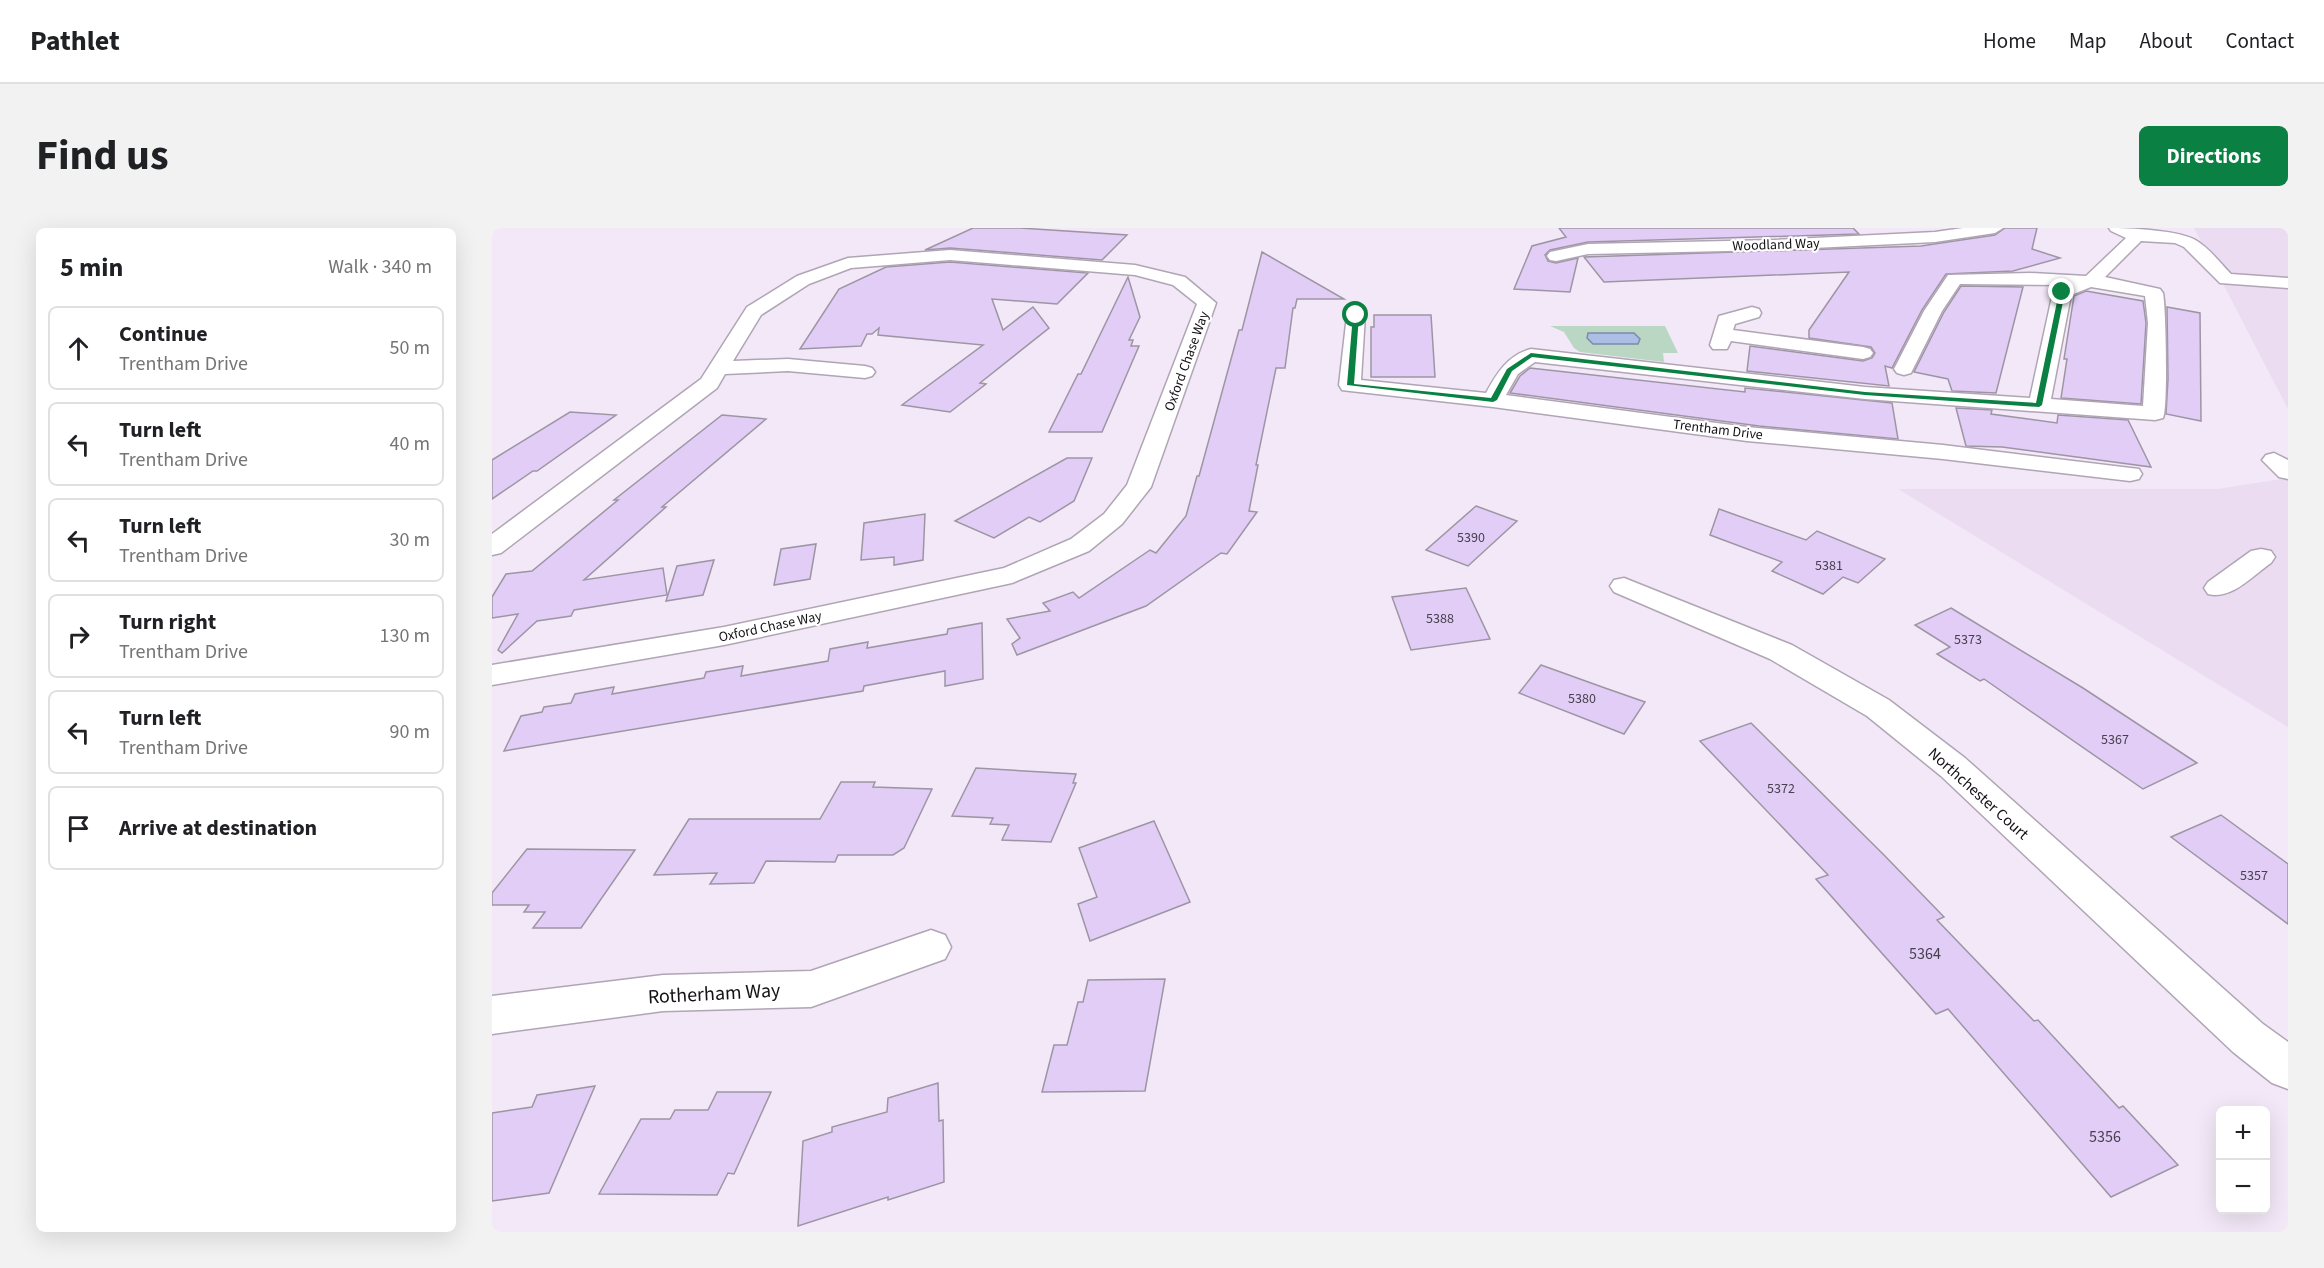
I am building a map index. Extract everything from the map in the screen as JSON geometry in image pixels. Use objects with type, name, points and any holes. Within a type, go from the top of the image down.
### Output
[{"type":"street","name":"Woodland Way","points":[[1556,256],[1588,249],[1774,245],[1935,237],[1995,228]]},
{"type":"street","points":[[2118,228],[2136,237],[2174,233],[2191,244],[2226,279],[2288,283]]},
{"type":"street","points":[[2039,405],[2062,292],[2092,280],[2136,237]]},
{"type":"street","name":"Oxford Chase Way","points":[[492,547],[709,383],[754,311],[842,258],[950,255],[1135,270],[1179,281],[1207,303],[1138,487],[1113,519],[1080,545],[1012,575],[724,636],[492,675]]},
{"type":"street","points":[[1904,369],[1933,311],[1954,279],[2092,280]]},
{"type":"street","name":"Trentham Drive","points":[[1356,315],[1350,385],[1493,400],[1747,434],[1937,425],[2039,405],[2155,413],[2152,393],[2158,311],[2154,293],[2124,284],[2092,280]]},
{"type":"street","points":[[1712,376],[1726,320],[1752,313]]},
{"type":"street","points":[[1723,334],[1760,341],[1863,353]]},
{"type":"street","name":"Trentham Drive","points":[[1493,400],[1509,370],[1527,349],[1712,376],[1865,393],[1937,425],[2130,474]]},
{"type":"street","points":[[719,368],[788,365],[865,372]]},
{"type":"street","points":[[2218,588],[2261,557]]},
{"type":"street","name":"Northchester Court","points":[[1624,586],[1781,652],[1878,708],[1953,767],[2248,1038],[2288,1068]]},
{"type":"street","name":"Rotherham Way","points":[[492,1015],[663,993],[811,989],[931,947]]},
{"type":"shaded area","points":[[2194,228],[2288,228],[2288,409]]},
{"type":"shaded area","points":[[2288,478],[2288,727],[1898,489],[2217,489]]},
{"type":"green space","points":[[1550,326],[1665,326],[1678,353],[1663,353],[1664,362],[1580,352],[1574,348],[1564,332]]},
{"type":"water","points":[[1588,333],[1634,333],[1640,339],[1638,344],[1593,344],[1587,338]]},
{"type":"building","points":[[973,228],[1020,228],[1127,235],[1102,260],[950,248],[925,250]]},
{"type":"building","points":[[1559,228],[1853,228],[1859,234],[1588,242],[1550,250],[1545,255],[1548,261],[1556,263],[1578,258],[1570,292],[1514,289],[1532,246],[1566,237]]},
{"type":"building","points":[[2005,228],[2037,228],[2032,249],[2060,258],[2013,271],[1946,274],[1922,310],[1892,368],[1885,366],[1889,386],[1747,371],[1750,346],[1863,361],[1872,358],[1875,353],[1871,347],[1809,338],[1809,330],[1849,272],[1604,282],[1584,257],[1921,246],[1995,235]]},
{"type":"building","points":[[1262,252],[1344,299],[1297,299],[1295,308],[1293,308],[1285,368],[1276,368],[1256,465],[1258,465],[1249,511],[1257,512],[1227,554],[1221,553],[1146,606],[1017,655],[1012,644],[1020,638],[1007,619],[1050,611],[1043,603],[1073,592],[1079,598],[1150,550],[1156,553],[1186,516],[1239,330],[1242,330]]},
{"type":"building","points":[[950,262],[1088,273],[1057,304],[992,299],[1003,330],[1033,307],[1049,328],[980,383],[986,384],[950,412],[902,405],[983,345],[878,335],[879,328],[872,334],[867,334],[861,346],[800,349],[839,289],[886,267]]},
{"type":"building","points":[[1128,277],[1140,317],[1129,340],[1133,340],[1131,346],[1139,346],[1102,432],[1049,432],[1078,374],[1081,374]]},
{"type":"building","points":[[1961,286],[2023,287],[1996,393],[1952,391],[1948,379],[1914,372],[1944,312]]},
{"type":"building","points":[[2086,291],[2143,301],[2146,323],[2141,404],[2061,398],[2067,359],[2064,359],[2074,296]]},
{"type":"building","points":[[2167,307],[2200,313],[2201,421],[2166,414]]},
{"type":"building","points":[[1374,315],[1431,315],[1435,377],[1371,377],[1371,327],[1374,327]]},
{"type":"building","points":[[1530,368],[1745,392],[1745,388],[1892,403],[1898,439],[1759,426],[1510,393],[1520,376]]},
{"type":"building","points":[[1956,408],[1992,410],[1991,414],[2057,423],[2058,415],[2128,420],[2151,467],[2002,447],[1966,446]]},
{"type":"building","points":[[570,412],[616,415],[537,471],[533,471],[492,499],[492,460]]},
{"type":"building","points":[[722,415],[766,419],[662,507],[666,507],[584,580],[663,568],[667,595],[574,610],[571,616],[537,621],[502,653],[498,650],[518,614],[492,618],[492,597],[506,574],[532,571],[618,500],[614,500]]},
{"type":"building","points":[[1067,458],[1092,458],[1074,501],[1040,522],[1029,517],[994,538],[955,521]]},
{"type":"building","points":[[1476,506],[1517,521],[1468,566],[1426,550]]},
{"type":"building","points":[[1719,509],[1806,540],[1817,531],[1885,559],[1858,583],[1843,577],[1823,594],[1772,571],[1782,562],[1710,535]]},
{"type":"building","points":[[925,514],[923,560],[894,565],[894,557],[861,560],[864,523]]},
{"type":"building","points":[[816,544],[810,579],[774,585],[781,549]]},
{"type":"building","points":[[714,560],[703,595],[666,601],[677,566]]},
{"type":"building","points":[[1466,588],[1490,639],[1411,650],[1392,597]]},
{"type":"building","points":[[1951,608],[2083,688],[2197,763],[2143,789],[1984,679],[1980,681],[1937,654],[1950,647],[1915,625]]},
{"type":"building","points":[[982,623],[983,679],[945,686],[945,671],[864,686],[863,691],[504,751],[521,716],[542,712],[544,707],[571,703],[575,694],[614,687],[612,694],[704,678],[706,672],[743,666],[741,676],[828,661],[830,649],[868,642],[867,648],[947,634],[948,629]]},
{"type":"building","points":[[1541,665],[1645,702],[1624,734],[1519,693]]},
{"type":"building","points":[[1751,723],[1944,917],[1937,920],[2034,1021],[2038,1020],[2119,1108],[2123,1106],[2178,1165],[2111,1197],[1948,1009],[1936,1014],[1816,879],[1828,875],[1700,741]]},
{"type":"building","points":[[976,768],[1076,774],[1073,783],[1076,783],[1051,842],[1002,840],[1009,825],[990,824],[993,818],[952,816]]},
{"type":"building","points":[[841,782],[875,782],[873,787],[932,789],[904,848],[893,855],[838,855],[835,862],[766,861],[754,883],[710,884],[717,873],[654,875],[689,819],[820,819]]},
{"type":"building","points":[[2221,815],[2288,864],[2288,924],[2171,837]]},
{"type":"building","points":[[1154,821],[1190,902],[1090,941],[1078,904],[1097,897],[1079,848]]},
{"type":"building","points":[[527,849],[635,850],[581,928],[533,928],[545,912],[524,912],[529,905],[492,905],[492,893]]},
{"type":"building","points":[[1165,979],[1145,1091],[1042,1092],[1054,1045],[1067,1045],[1078,1002],[1083,1002],[1088,980]]},
{"type":"building","points":[[938,1083],[939,1121],[943,1120],[944,1182],[798,1226],[803,1141],[832,1132],[832,1127],[887,1112],[888,1098]]},
{"type":"building","points":[[595,1086],[549,1193],[492,1201],[492,1113],[532,1107],[537,1095]]},
{"type":"building","points":[[717,1092],[771,1092],[734,1174],[728,1173],[717,1195],[599,1194],[641,1119],[670,1119],[675,1110],[708,1110]]},
{"type":"route","points":[[1356,315],[1350,385],[1493,400],[1509,370],[1531,355],[1865,393],[2039,405],[2062,292]]}]
